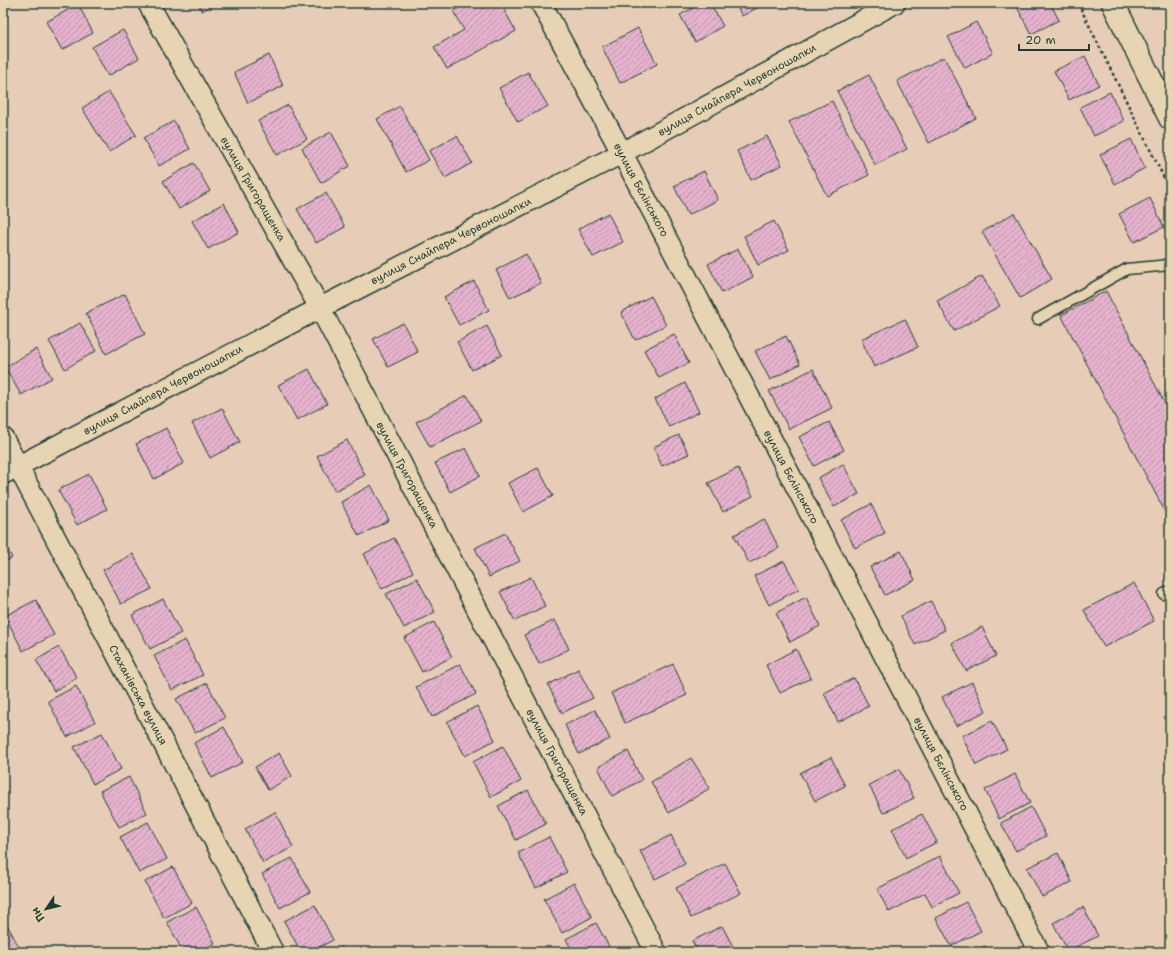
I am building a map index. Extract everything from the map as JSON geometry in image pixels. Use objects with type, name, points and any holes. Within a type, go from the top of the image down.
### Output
[{"type":"main road","points":[[1113,3],[1170,118]]},
{"type":"street","name":"вулиця Григоращенка","points":[[148,3],[320,308],[656,952]]},
{"type":"street","name":"вулиця Бєлінського","points":[[541,3],[622,153],[1039,952]]},
{"type":"street","name":"вулиця Снайпера Червоношапки","points":[[10,470],[320,308],[622,153],[895,3]]},
{"type":"street","name":"Стаханівська вулиця","points":[[3,438],[10,470],[273,952]]},
{"type":"lane","points":[[1038,319],[1127,269],[1170,266]]},
{"type":"path","points":[[1078,3],[1170,190]]},
{"type":"path","points":[[1168,3],[1170,7]]},
{"type":"building","points":[[198,3],[217,3],[202,11]]},
{"type":"building","points":[[467,3],[500,3],[516,31],[447,69],[434,47],[464,30],[453,11]]},
{"type":"building","points":[[702,3],[710,3],[723,26],[695,42],[680,15]]},
{"type":"building","points":[[735,3],[766,3],[742,16]]},
{"type":"building","points":[[1015,3],[1050,3],[1059,20],[1031,34]]},
{"type":"building","points":[[78,4],[93,33],[62,50],[46,22]]},
{"type":"building","points":[[976,22],[993,53],[965,68],[948,37]]},
{"type":"building","points":[[638,28],[657,64],[620,83],[602,47]]},
{"type":"building","points":[[123,30],[139,58],[108,76],[92,47]]},
{"type":"building","points":[[269,55],[283,86],[248,103],[234,72]]},
{"type":"building","points":[[1085,56],[1099,85],[1069,100],[1054,71]]},
{"type":"building","points":[[944,57],[976,118],[929,143],[897,81]]},
{"type":"building","points":[[528,72],[548,106],[518,122],[499,88]]},
{"type":"building","points":[[869,75],[907,149],[875,165],[837,91]]},
{"type":"building","points":[[109,92],[136,135],[109,152],[82,108]]},
{"type":"building","points":[[1110,92],[1124,121],[1094,136],[1080,107]]},
{"type":"building","points":[[832,101],[869,175],[827,196],[789,122]]},
{"type":"building","points":[[288,105],[307,139],[277,155],[258,121]]},
{"type":"building","points":[[400,106],[429,160],[406,172],[377,119]]},
{"type":"building","points":[[174,121],[190,149],[159,166],[143,138]]},
{"type":"building","points":[[331,132],[350,166],[321,183],[302,148]]},
{"type":"building","points":[[457,136],[472,163],[445,178],[429,151]]},
{"type":"building","points":[[767,136],[782,165],[751,180],[737,151]]},
{"type":"building","points":[[1131,139],[1145,168],[1115,184],[1100,155]]},
{"type":"building","points":[[194,163],[210,191],[179,209],[163,181]]},
{"type":"building","points":[[704,171],[718,200],[688,215],[674,186]]},
{"type":"building","points":[[326,193],[345,227],[316,243],[297,209]]},
{"type":"building","points":[[1150,198],[1164,227],[1134,242],[1119,214]]},
{"type":"building","points":[[224,203],[239,232],[208,249],[192,221]]},
{"type":"building","points":[[608,213],[623,242],[593,257],[578,229]]},
{"type":"building","points":[[1014,213],[1052,279],[1020,298],[982,232]]},
{"type":"building","points":[[774,221],[789,250],[758,265],[744,236]]},
{"type":"building","points":[[738,249],[753,277],[722,293],[708,264]]},
{"type":"building","points":[[526,254],[541,283],[510,298],[496,270]]},
{"type":"building","points":[[982,276],[1000,306],[954,331],[937,301]]},
{"type":"building","points":[[474,281],[489,310],[459,325],[444,297]]},
{"type":"building","points":[[1106,291],[1170,413],[1170,521],[1061,315]]},
{"type":"building","points":[[125,294],[145,334],[106,354],[86,313]]},
{"type":"building","points":[[651,296],[666,325],[635,340],[621,312]]},
{"type":"building","points":[[905,319],[918,347],[874,367],[861,339]]},
{"type":"building","points":[[80,323],[96,351],[65,369],[49,341]]},
{"type":"building","points":[[403,323],[418,352],[388,367],[373,339]]},
{"type":"building","points":[[487,326],[502,355],[472,370],[457,342]]},
{"type":"building","points":[[674,334],[689,363],[659,378],[644,350]]},
{"type":"building","points":[[786,336],[800,364],[770,380],[755,351]]},
{"type":"building","points":[[36,349],[52,378],[21,395],[5,367]]},
{"type":"building","points":[[309,369],[327,404],[297,420],[278,385]]},
{"type":"building","points":[[813,369],[832,408],[789,429],[769,391]]},
{"type":"building","points":[[685,383],[699,412],[669,427],[655,399]]},
{"type":"building","points":[[467,395],[481,421],[430,447],[416,422]]},
{"type":"building","points":[[222,408],[240,442],[210,458],[192,423]]},
{"type":"building","points":[[829,422],[844,450],[814,466],[799,437]]},
{"type":"building","points":[[166,428],[184,463],[154,479],[136,444]]},
{"type":"building","points":[[679,435],[689,454],[662,466],[653,447]]},
{"type":"building","points":[[347,440],[365,475],[335,491],[317,456]]},
{"type":"building","points":[[466,448],[480,476],[450,492],[435,463]]},
{"type":"building","points":[[843,464],[859,494],[834,507],[818,478]]},
{"type":"building","points":[[538,468],[553,496],[523,512],[508,483]]},
{"type":"building","points":[[738,468],[753,496],[723,512],[708,483]]},
{"type":"building","points":[[89,474],[107,509],[77,525],[58,490]]},
{"type":"building","points":[[371,485],[389,520],[359,536],[341,502]]},
{"type":"building","points":[[871,504],[885,533],[855,548],[841,520]]},
{"type":"building","points":[[764,519],[779,548],[749,563],[734,535]]},
{"type":"building","points":[[505,533],[520,561],[489,577],[475,548]]},
{"type":"building","points":[[394,538],[413,572],[382,589],[364,554]]},
{"type":"building","points":[[3,540],[12,558],[3,563]]},
{"type":"building","points":[[901,551],[915,580],[885,595],[870,567]]},
{"type":"building","points":[[133,554],[152,589],[121,604],[103,570]]},
{"type":"building","points":[[784,561],[799,589],[769,605],[754,576]]},
{"type":"building","points":[[531,577],[545,606],[515,621],[500,592]]},
{"type":"building","points":[[417,578],[435,612],[404,628],[386,594]]},
{"type":"building","points":[[1134,583],[1154,621],[1104,647],[1084,610]]},
{"type":"building","points":[[806,597],[820,626],[790,642],[776,613]]},
{"type":"building","points":[[163,599],[181,633],[150,649],[132,615]]},
{"type":"building","points":[[36,600],[54,635],[23,651],[5,616]]},
{"type":"building","points":[[931,601],[945,630],[915,645],[901,616]]},
{"type":"building","points":[[555,620],[569,649],[539,664],[524,635]]},
{"type":"building","points":[[434,622],[452,657],[422,672],[404,638]]},
{"type":"building","points":[[982,627],[996,656],[966,671],[952,643]]},
{"type":"building","points":[[185,640],[203,675],[172,690],[154,656]]},
{"type":"building","points":[[59,647],[77,678],[54,691],[36,660]]},
{"type":"building","points":[[796,649],[811,678],[780,693],[766,665]]},
{"type":"building","points":[[460,664],[476,694],[432,717],[416,687]]},
{"type":"building","points":[[673,664],[687,695],[625,723],[611,693]]},
{"type":"building","points":[[578,669],[593,698],[562,713],[548,685]]},
{"type":"building","points":[[854,678],[869,706],[838,722],[824,693]]},
{"type":"building","points":[[972,682],[986,711],[956,726],[942,697]]},
{"type":"building","points":[[207,683],[225,718],[195,733],[176,699]]},
{"type":"building","points":[[76,686],[95,722],[67,737],[48,701]]},
{"type":"building","points":[[477,706],[495,740],[465,756],[447,722]]},
{"type":"building","points":[[595,710],[610,739],[579,754],[565,725]]},
{"type":"building","points":[[992,721],[1007,749],[976,765],[962,736]]},
{"type":"building","points":[[224,727],[243,762],[212,778],[194,743]]},
{"type":"building","points":[[102,733],[121,769],[93,784],[74,747]]},
{"type":"building","points":[[503,746],[521,781],[491,797],[473,762]]},
{"type":"building","points":[[628,751],[642,780],[612,796],[598,767]]},
{"type":"building","points":[[279,753],[292,776],[268,790],[255,767]]},
{"type":"building","points":[[831,757],[845,786],[815,801],[800,773]]},
{"type":"building","points":[[691,758],[710,788],[669,813],[651,782]]},
{"type":"building","points":[[899,769],[914,798],[883,813],[869,785]]},
{"type":"building","points":[[1015,774],[1030,803],[999,819],[985,790]]},
{"type":"building","points":[[129,777],[147,813],[119,827],[100,791]]},
{"type":"building","points":[[528,790],[546,824],[516,840],[498,806]]},
{"type":"building","points":[[1031,807],[1046,836],[1016,851],[1001,823]]},
{"type":"building","points":[[275,812],[293,847],[263,863],[245,829]]},
{"type":"building","points":[[922,814],[937,842],[906,858],[892,829]]},
{"type":"building","points":[[148,822],[167,859],[139,873],[120,837]]},
{"type":"building","points":[[671,835],[685,864],[655,879],[640,851]]},
{"type":"building","points":[[549,837],[567,872],[536,888],[518,853]]},
{"type":"building","points":[[1058,853],[1072,882],[1042,897],[1027,868]]},
{"type":"building","points":[[940,856],[959,893],[932,907],[925,893],[889,912],[877,889]]},
{"type":"building","points":[[292,858],[310,892],[280,908],[262,874]]},
{"type":"building","points":[[725,863],[741,893],[691,918],[676,888]]},
{"type":"building","points":[[173,867],[192,903],[164,918],[145,882]]},
{"type":"building","points":[[574,883],[592,917],[562,933],[544,899]]},
{"type":"building","points":[[966,902],[981,931],[951,946],[936,918]]},
{"type":"building","points":[[315,905],[333,940],[310,952],[301,952],[284,921]]},
{"type":"building","points":[[196,907],[215,943],[198,952],[183,952],[167,922]]},
{"type":"building","points":[[1083,907],[1098,936],[1068,951],[1053,923]]},
{"type":"building","points":[[3,917],[19,947],[10,952],[3,952]]},
{"type":"building","points":[[596,923],[612,952],[573,952],[566,939]]},
{"type":"building","points":[[722,926],[736,952],[698,952],[692,941]]},
{"type":"building","points":[[985,946],[988,952],[973,952]]},
{"type":"building","points":[[342,947],[344,952],[333,952]]},
{"type":"building","points":[[1108,947],[1110,952],[1097,952]]}]
